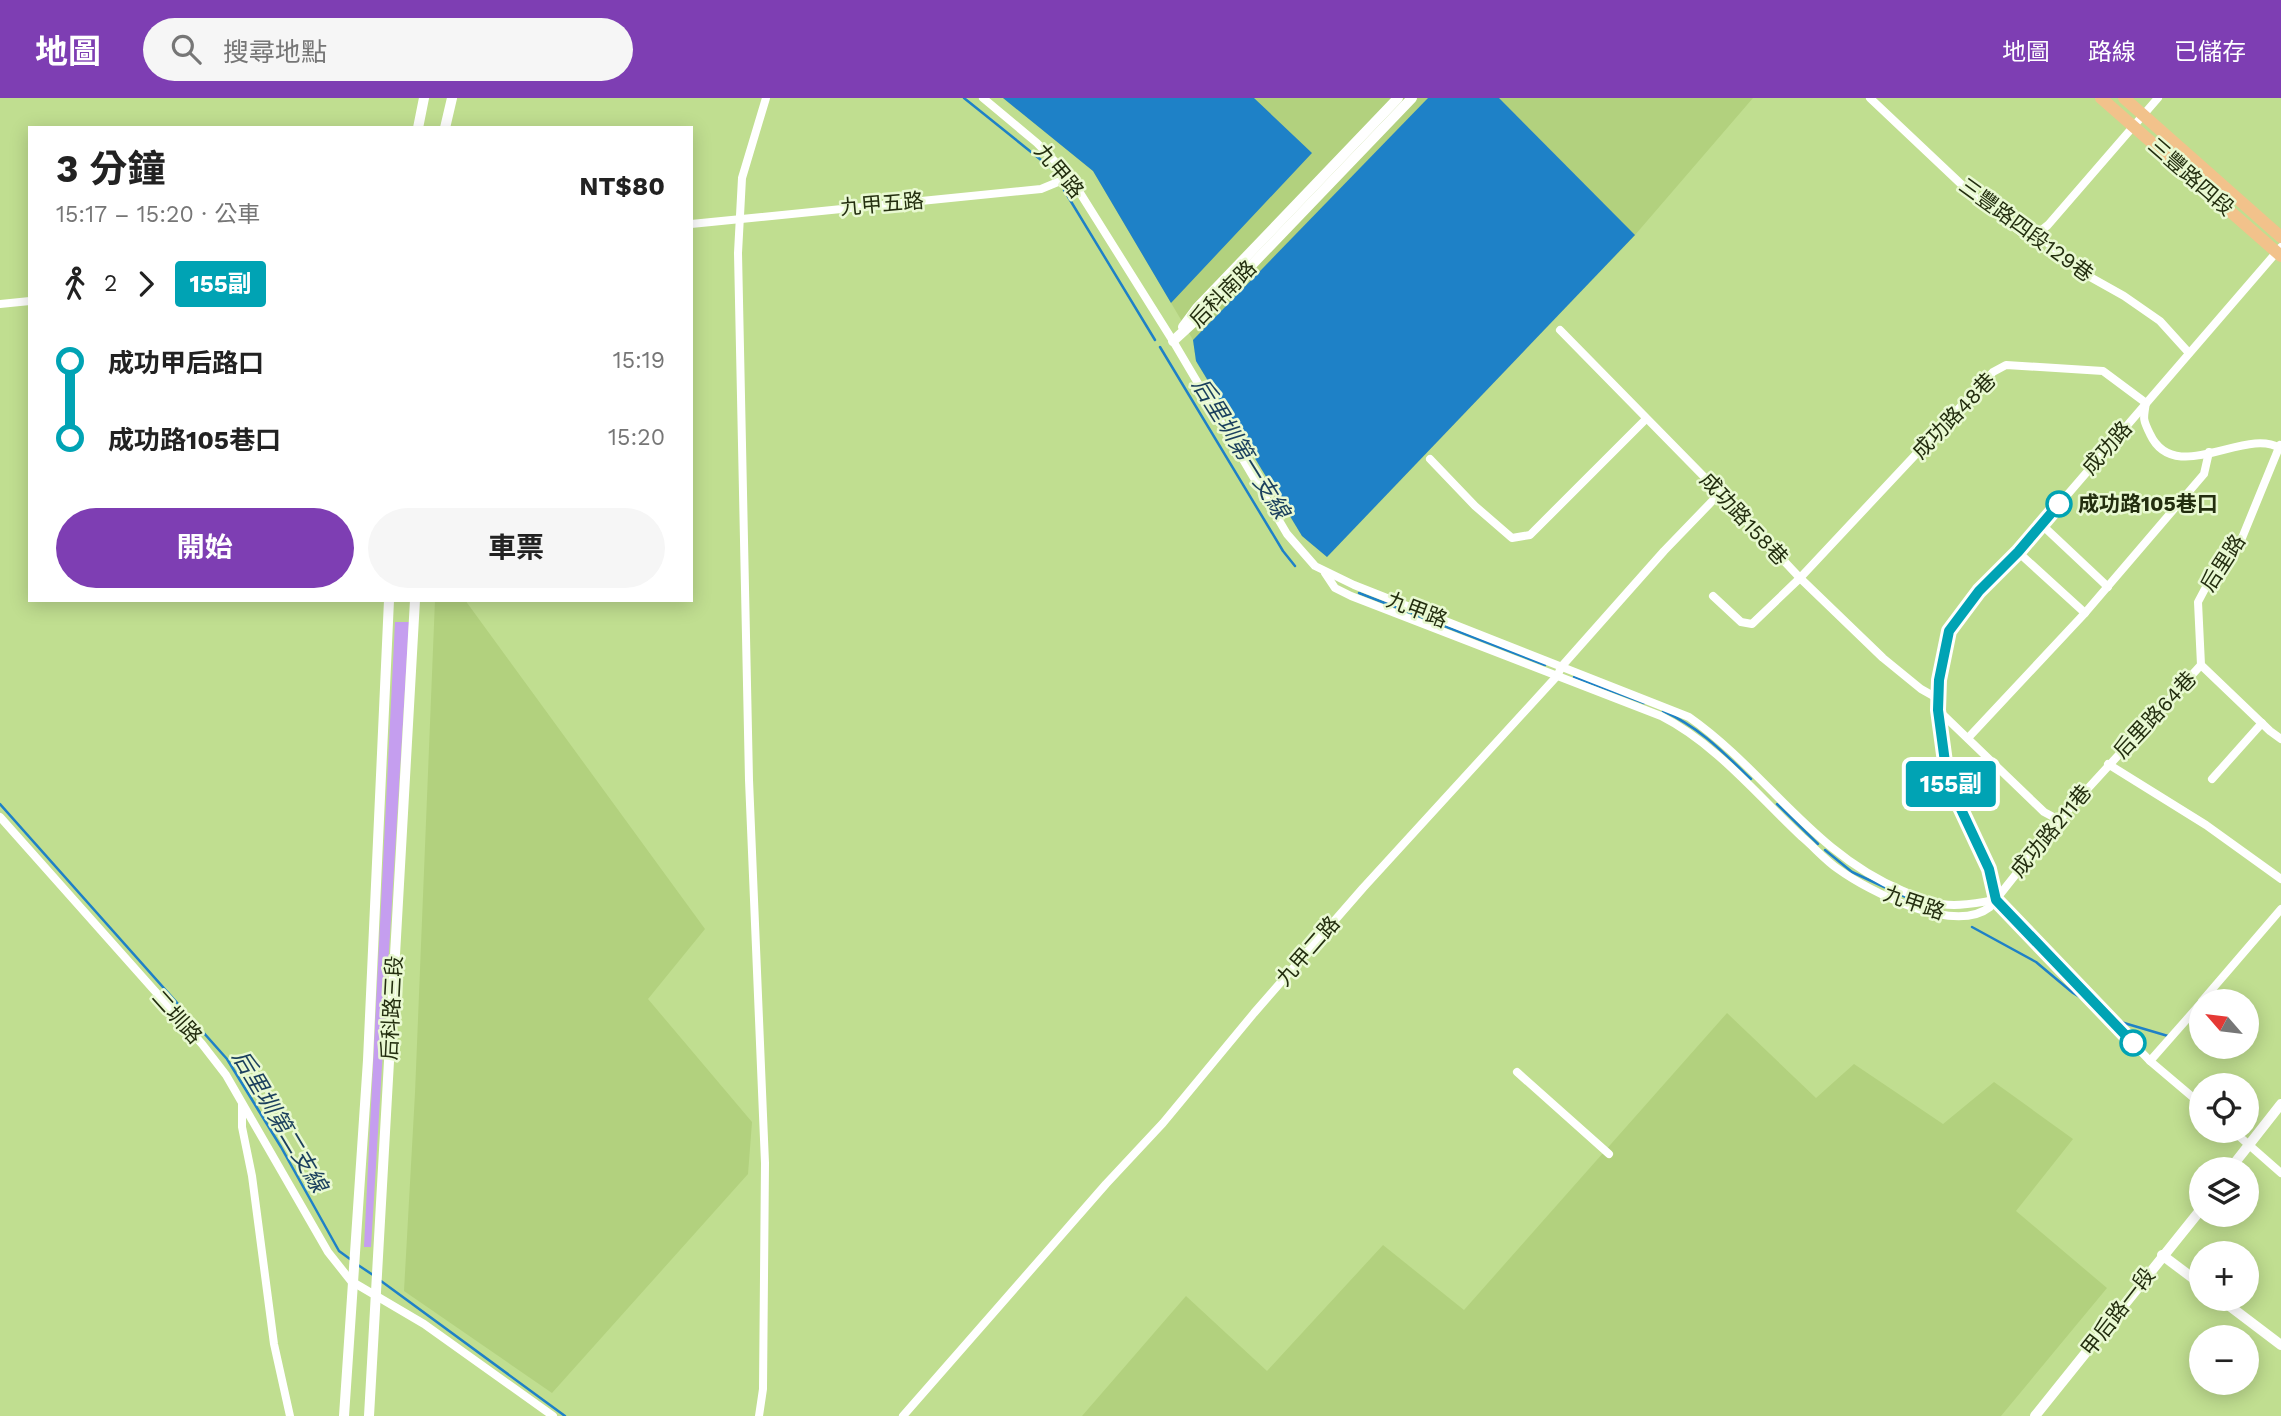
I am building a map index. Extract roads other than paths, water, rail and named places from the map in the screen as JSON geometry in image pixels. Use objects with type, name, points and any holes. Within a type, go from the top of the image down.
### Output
[{"type":"main road","name":"三豐路四段","points":[[2101,98],[2279,251]]},
{"type":"main road","name":"三豐路四段","points":[[2124,98],[2281,237]]},
{"type":"street","points":[[418,126],[424,98]]},
{"type":"street","points":[[445,126],[452,98]]},
{"type":"street","points":[[759,1416],[763,1389],[765,1163],[749,780],[738,319],[742,178],[766,98]]},
{"type":"street","name":"九甲路","points":[[983,98],[1037,142],[1070,177],[1173,341],[1287,534],[1305,556],[1325,573],[1335,588],[1661,716],[1697,737],[1836,868],[1863,884],[1924,911],[1955,917],[1984,911],[1996,900]]},
{"type":"street","name":"后科南路","points":[[1173,341],[1197,308],[1398,98]]},
{"type":"street","name":"后科南路","points":[[1173,341],[1220,298],[1412,98]]},
{"type":"street","name":"三豐路四段129巷","points":[[1870,98],[1979,201],[2030,239],[2037,234],[2082,273],[2124,296],[2160,321],[2189,353]]},
{"type":"street","points":[[2037,234],[2048,226],[2158,98]]},
{"type":"street","name":"九甲五路","points":[[693,224],[1041,189],[1070,177]]},
{"type":"street","name":"成功路","points":[[2189,1094],[2150,1061],[1996,900],[1989,869],[1952,790],[1945,762],[1937,698],[1949,631],[1979,591],[2018,552],[2279,251]]},
{"type":"street","points":[[0,304],[28,301]]},
{"type":"street","name":"成功路158巷","points":[[1560,330],[1800,578],[1883,658],[1921,689],[1937,698]]},
{"type":"street","name":"成功路48巷","points":[[1713,596],[1741,622],[1752,624],[1800,578],[1993,372],[2006,365],[2104,371],[2146,403]]},
{"type":"street","points":[[2146,403],[2143,419],[2153,442],[2165,453],[2180,458],[2267,443],[2280,447]]},
{"type":"street","points":[[1430,459],[1475,506],[1512,538],[1530,535],[1646,419]]},
{"type":"street","name":"后里路","points":[[2202,665],[2198,603],[2207,585],[2226,565],[2242,538],[2280,447]]},
{"type":"street","points":[[1968,738],[2085,613],[2204,474],[2209,452]]},
{"type":"street","name":"九甲二路","points":[[903,1416],[1106,1184],[1163,1123],[1363,888],[1558,676],[1562,666],[1664,551],[1720,493]]},
{"type":"street","points":[[2041,524],[2108,587]]},
{"type":"street","points":[[2018,552],[2085,613]]},
{"type":"street","name":"九甲路","points":[[1325,573],[1665,706],[1699,724],[1743,762],[1832,849],[1868,875],[1925,901],[1953,905],[1996,900]]},
{"type":"street","name":"后科路三段","points":[[344,1416],[368,1060],[389,602]]},
{"type":"street","name":"后科路三段","points":[[369,1416],[415,602]]},
{"type":"street","points":[[2202,665],[2281,738]]},
{"type":"street","name":"后里路64巷","points":[[2108,764],[2202,665]]},
{"type":"street","points":[[1938,710],[2044,812],[2059,820]]},
{"type":"street","points":[[2212,779],[2262,723]]},
{"type":"street","points":[[2108,764],[2206,825],[2281,879]]},
{"type":"street","name":"成功路211巷","points":[[1996,900],[2059,820],[2108,764]]},
{"type":"street","name":"二圳路","points":[[0,817],[202,1044],[226,1075],[328,1252],[351,1282],[424,1324],[552,1416]]},
{"type":"street","points":[[2212,989],[2281,909]]},
{"type":"street","points":[[2150,1061],[2189,1016]]},
{"type":"street","points":[[1517,1072],[1609,1154]]},
{"type":"street","points":[[242,1101],[242,1127],[252,1176],[274,1344],[290,1416]]},
{"type":"street","points":[[2239,1157],[2281,1104]]},
{"type":"street","points":[[2248,1144],[2281,1173]]},
{"type":"street","name":"甲后路一段","points":[[2035,1416],[2189,1223]]},
{"type":"street","points":[[2162,1255],[2189,1275]]},
{"type":"street","points":[[2235,1311],[2281,1345]]},
{"type":"water","points":[[1003,98],[1254,98],[1312,153],[1171,303],[1093,171]]},
{"type":"water","points":[[1428,98],[1499,98],[1635,235],[1327,557],[1302,536],[1196,361],[1193,340]]},
{"type":"waterway","name":"后里圳第一支線","points":[[964,98],[1051,168]]},
{"type":"waterway","name":"后里圳第一支線","points":[[1064,190],[1155,340]]},
{"type":"waterway","name":"后里圳第一支線","points":[[1160,347],[1283,551],[1295,566]]},
{"type":"waterway","name":"后里圳第一支線","points":[[1359,593],[1545,665]]},
{"type":"waterway","name":"后里圳第一支線","points":[[1574,677],[1644,703]]},
{"type":"waterway","name":"后里圳第一支線","points":[[1663,711],[1699,732],[1751,779]]},
{"type":"waterway","name":"后里圳第二支線","points":[[0,804],[227,1059],[281,1147],[339,1251],[350,1259]]},
{"type":"waterway","name":"后里圳第一支線","points":[[1777,804],[1818,844]]},
{"type":"waterway","name":"后里圳第一支線","points":[[1825,850],[1852,872],[1925,906]]},
{"type":"waterway","name":"后里圳第一支線","points":[[1972,927],[2036,962],[2088,1002]]},
{"type":"waterway","name":"后里圳第一支線","points":[[2112,1016],[2124,1023],[2168,1036]]},
{"type":"waterway","name":"后里圳第二支線","points":[[358,1265],[373,1275]]},
{"type":"waterway","name":"后里圳第二支線","points":[[381,1281],[565,1416]]},
{"type":"place","name":"成功路105巷口","points":[[2059,504]]}]
